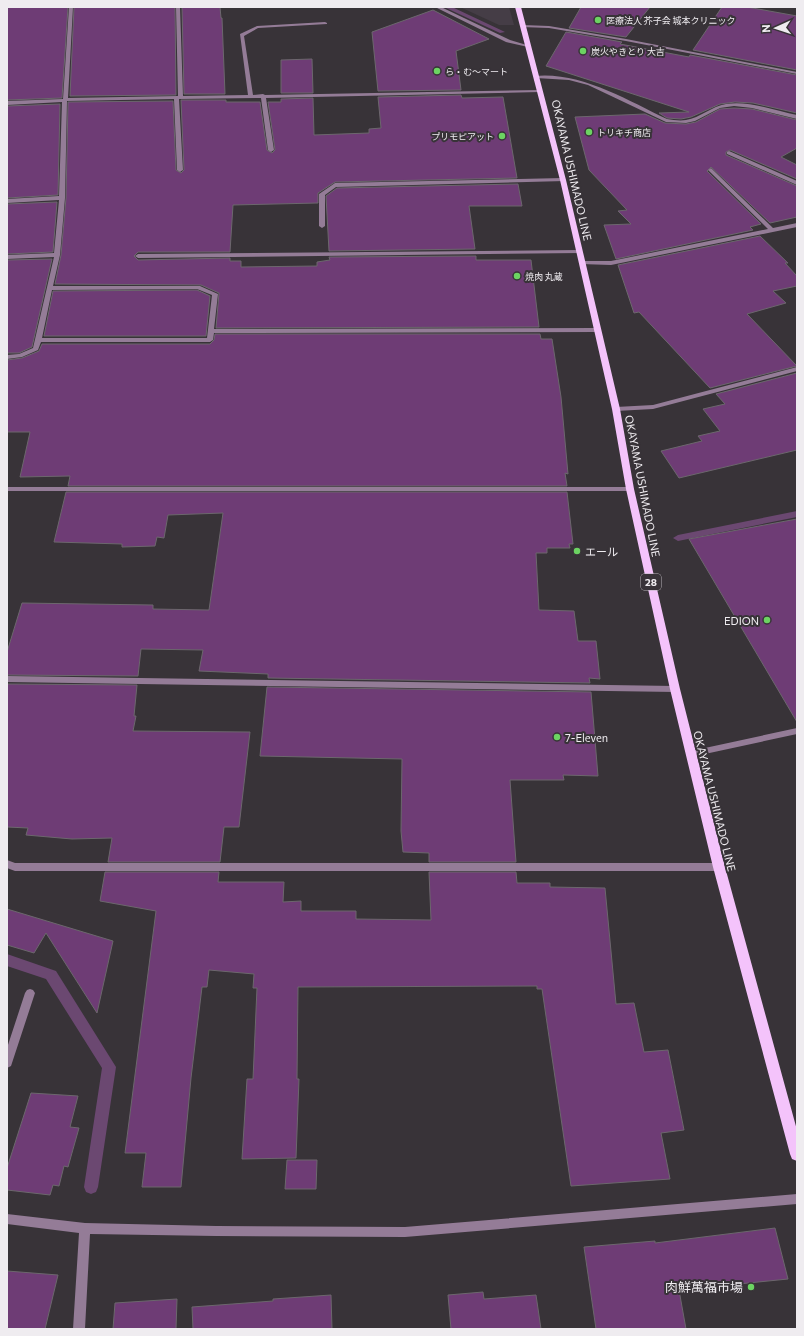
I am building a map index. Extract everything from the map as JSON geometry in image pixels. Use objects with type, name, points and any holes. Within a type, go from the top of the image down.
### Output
[{"type":"main road","name":"OKAYAMA USHIMADO LINE","points":[[518,7],[563,180],[616,409],[630,489],[675,689],[719,867],[797,1154]]},
{"type":"street","points":[[7,356],[20,356],[36,349],[57,255],[62,198],[65,100],[71,7]]},
{"type":"street","points":[[178,7],[180,170]]},
{"type":"street","points":[[437,7],[508,41],[528,46]]},
{"type":"street","points":[[251,96],[242,35],[257,27],[325,23]]},
{"type":"street","points":[[523,26],[549,27],[626,40],[797,73]]},
{"type":"street","points":[[536,77],[569,79],[590,84],[666,120],[678,123],[691,121],[726,105],[737,104],[797,118]]},
{"type":"street","points":[[7,103],[263,95],[540,91]]},
{"type":"street","points":[[263,95],[271,150]]},
{"type":"street","points":[[729,153],[797,183]]},
{"type":"street","points":[[711,170],[772,230]]},
{"type":"street","points":[[322,226],[322,194],[334,185],[563,180]]},
{"type":"street","points":[[7,201],[62,198]]},
{"type":"street","points":[[582,263],[611,262],[797,225]]},
{"type":"street","points":[[138,256],[579,252]]},
{"type":"street","points":[[7,257],[57,255]]},
{"type":"street","points":[[39,340],[210,340],[215,294],[198,287],[50,288]]},
{"type":"street","points":[[211,331],[597,330]]},
{"type":"street","points":[[616,409],[653,407],[797,369]]},
{"type":"street","points":[[7,488],[630,489]]},
{"type":"street","points":[[7,679],[675,689]]},
{"type":"street","points":[[691,754],[797,731]]},
{"type":"street","points":[[7,864],[15,867],[719,867]]},
{"type":"street","points":[[7,1063],[30,993]]},
{"type":"street","points":[[7,1219],[85,1228],[216,1231],[405,1232],[797,1199]]},
{"type":"street","points":[[79,1329],[85,1228]]},
{"type":"path","points":[[373,7],[388,7]]},
{"type":"shaded area","points":[[460,7],[509,7],[514,25],[499,25]]},
{"type":"building","points":[[7,7],[68,7],[62,98],[7,100]]},
{"type":"building","points":[[74,7],[175,7],[176,95],[70,96]]},
{"type":"building","points":[[182,7],[220,7],[222,18],[225,94],[184,94]]},
{"type":"building","name":"医療法人 芥子会 城本クリニック","points":[[581,7],[650,7],[626,37],[569,28]]},
{"type":"building","points":[[722,7],[747,7],[797,16],[797,70],[693,50]]},
{"type":"building","points":[[433,10],[489,39],[456,51],[461,90],[378,91],[372,32]]},
{"type":"building","points":[[566,32],[622,42],[620,44],[689,57],[690,55],[797,75],[797,113],[753,103],[735,102],[720,104],[691,117],[681,119],[667,118],[659,113],[689,112],[546,66]]},
{"type":"building","points":[[312,59],[313,93],[281,93],[281,60]]},
{"type":"building","points":[[461,95],[462,98],[503,97],[517,178],[335,182],[318,193],[318,203],[233,205],[230,252],[138,252],[134,256],[138,260],[230,258],[230,261],[241,261],[241,267],[317,266],[317,262],[330,260],[329,257],[476,256],[476,260],[531,260],[539,327],[216,328],[219,293],[201,285],[55,284],[61,255],[66,198],[68,102],[173,101],[176,170],[181,173],[184,170],[181,100],[260,102],[267,150],[272,153],[275,150],[268,102],[281,102],[281,99],[313,98],[314,135],[369,133],[369,129],[381,128],[378,97]]},
{"type":"building","points":[[60,104],[58,195],[7,198],[7,106]]},
{"type":"building","points":[[720,109],[752,109],[797,120],[797,148],[781,157],[797,165],[797,179],[730,150],[726,152],[726,155],[797,186],[797,217],[770,223],[711,167],[707,171],[761,224],[750,227],[753,230],[616,259],[604,225],[631,224],[618,211],[627,210],[589,170],[575,117],[645,114],[665,123],[686,124],[696,122]]},
{"type":"building","points":[[518,184],[522,206],[469,206],[475,249],[329,251],[326,196],[337,188]]},
{"type":"building","points":[[57,202],[53,252],[7,254],[7,204]]},
{"type":"building","points":[[760,236],[788,263],[785,263],[797,276],[797,286],[773,291],[786,303],[747,314],[797,366],[710,388],[639,312],[634,313],[618,265]]},
{"type":"building","points":[[52,259],[32,347],[19,353],[7,353],[7,260]]},
{"type":"building","points":[[197,290],[210,296],[206,336],[44,336],[53,291]]},
{"type":"building","points":[[215,334],[540,334],[541,339],[552,339],[561,397],[568,474],[565,473],[567,486],[68,486],[70,476],[20,477],[30,432],[7,432],[7,360],[22,358],[39,351],[42,344],[210,344],[214,340]]},
{"type":"building","points":[[797,373],[797,450],[679,478],[661,451],[702,441],[698,436],[720,431],[703,409],[725,404],[716,394]]},
{"type":"building","points":[[66,492],[567,492],[573,544],[569,544],[570,548],[547,548],[547,553],[536,553],[539,610],[574,611],[578,641],[596,641],[600,679],[589,678],[590,683],[268,678],[268,674],[199,671],[203,650],[141,649],[138,676],[7,675],[7,652],[22,603],[153,605],[153,609],[209,610],[223,513],[168,515],[164,538],[157,537],[155,546],[122,547],[122,544],[54,542]]},
{"type":"building","name":"EDION","points":[[797,519],[797,722],[689,539]]},
{"type":"building","points":[[7,684],[137,685],[134,716],[136,716],[133,731],[250,732],[239,827],[224,827],[220,862],[108,862],[112,838],[72,839],[26,835],[28,828],[7,827]]},
{"type":"building","points":[[267,687],[591,692],[598,776],[563,775],[564,780],[510,780],[516,862],[429,862],[429,853],[403,852],[401,831],[402,759],[260,756]]},
{"type":"building","points":[[105,872],[219,872],[218,882],[284,882],[283,902],[301,901],[301,911],[356,911],[356,919],[431,920],[429,872],[516,872],[517,883],[550,883],[550,887],[605,888],[616,1004],[634,1003],[644,1052],[668,1050],[684,1130],[661,1133],[670,1179],[571,1186],[542,989],[537,989],[537,986],[298,987],[297,1079],[299,1079],[296,1158],[242,1159],[247,1079],[253,1079],[257,988],[253,988],[254,974],[209,970],[207,987],[202,987],[191,1078],[181,1187],[142,1187],[146,1153],[125,1153],[156,911],[100,901]]},
{"type":"building","points":[[7,909],[113,941],[97,1013],[46,933],[34,953],[7,945]]},
{"type":"building","points":[[31,1093],[78,1096],[70,1127],[79,1128],[68,1167],[64,1166],[59,1186],[53,1185],[50,1195],[7,1190],[7,1168]]},
{"type":"building","points":[[287,1160],[317,1160],[316,1189],[285,1189]]},
{"type":"building","points":[[775,1228],[788,1279],[679,1290],[686,1329],[596,1329],[584,1247],[655,1241],[655,1243]]},
{"type":"building","points":[[7,1271],[58,1275],[45,1329],[7,1329]]},
{"type":"building","points":[[483,1292],[484,1299],[536,1295],[541,1329],[451,1329],[448,1295]]},
{"type":"building","points":[[331,1295],[332,1329],[193,1329],[192,1307]]},
{"type":"building","points":[[177,1299],[176,1329],[113,1329],[115,1303]]},
{"type":"waterway","points":[[447,7],[502,32]]},
{"type":"waterway","points":[[678,538],[797,514]]},
{"type":"waterway","points":[[7,960],[51,975],[109,1067],[91,1187]]},
{"type":"place","name":"医療法人 芥子会 城本クリニック","points":[[598,20]]},
{"type":"place","name":"炭火やきとり 大吉","points":[[583,51]]},
{"type":"place","name":"ら・む〜マート","points":[[437,71]]},
{"type":"place","name":"トリキチ商店","points":[[589,132]]},
{"type":"place","name":"プリモピアット","points":[[502,136]]},
{"type":"place","name":"焼肉 丸蔵","points":[[517,276]]},
{"type":"place","name":"エール","points":[[577,551]]},
{"type":"place","name":"EDION","points":[[767,620]]},
{"type":"place","name":"7-Eleven","points":[[557,737]]},
{"type":"place","name":"肉鮮萬福市場","points":[[751,1287]]}]
